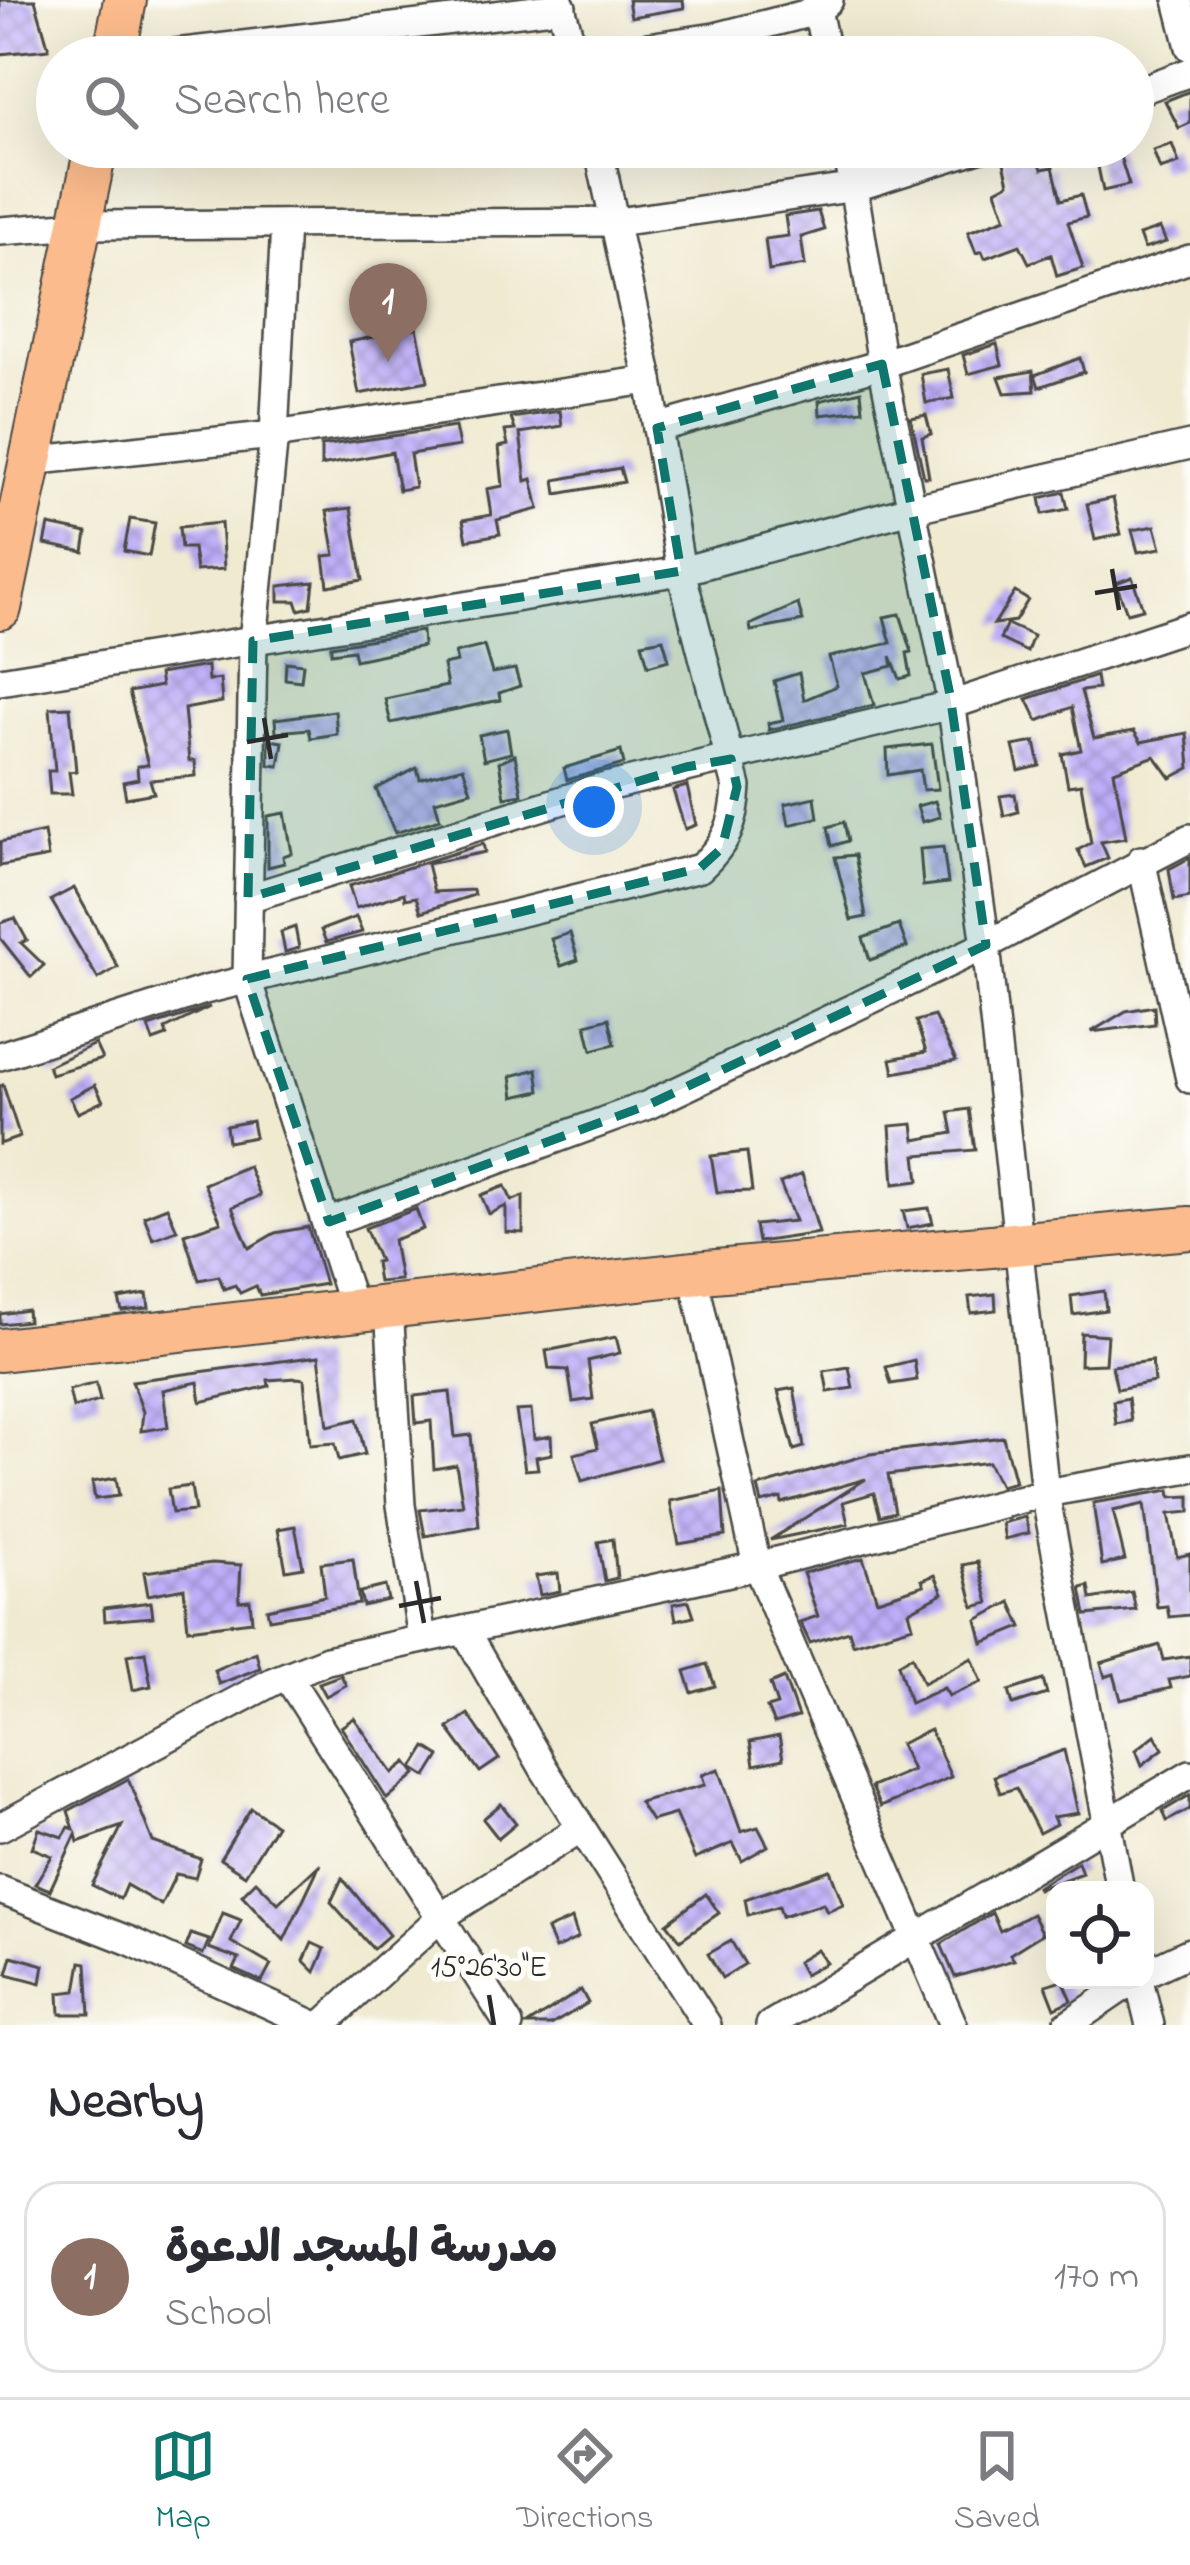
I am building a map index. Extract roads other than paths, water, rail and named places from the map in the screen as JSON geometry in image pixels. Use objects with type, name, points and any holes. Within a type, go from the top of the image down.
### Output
[{"type":"highway","points":[[118,36],[125,0]]},
{"type":"highway","points":[[0,608],[92,168]]},
{"type":"highway","points":[[0,1350],[694,1273],[1190,1228]]},
{"type":"street","points":[[1178,0],[1190,47]]},
{"type":"street","points":[[307,36],[561,4],[571,36]]},
{"type":"street","points":[[718,36],[820,4],[824,36]]},
{"type":"street","points":[[1154,85],[1190,72]]},
{"type":"street","points":[[0,1056],[247,979],[700,868],[722,848],[735,819],[731,759],[681,571],[649,380],[603,168]]},
{"type":"street","points":[[852,168],[882,364],[951,704],[986,945],[1045,1492],[1118,1881]]},
{"type":"street","points":[[0,231],[80,225],[617,222],[856,187],[916,168]]},
{"type":"street","points":[[285,224],[274,435],[253,641],[247,979],[329,1222],[372,1309],[422,1638]]},
{"type":"street","points":[[657,428],[882,364],[1190,259]]},
{"type":"street","points":[[30,461],[274,435],[649,380]]},
{"type":"street","points":[[0,681],[681,571],[910,509],[1190,445]]},
{"type":"street","points":[[248,898],[598,789],[951,704],[1190,626]]},
{"type":"street","points":[[329,1222],[648,1105],[986,945],[1190,838]]},
{"type":"street","points":[[1142,860],[1190,1079]]},
{"type":"street","points":[[694,1273],[758,1566],[953,2025]]},
{"type":"street","points":[[0,1827],[287,1676],[327,1660],[758,1566],[1045,1492],[1190,1468]]},
{"type":"street","points":[[464,1630],[581,1828],[707,2025]]},
{"type":"street","points":[[287,1676],[509,2025]]},
{"type":"street","points":[[770,2025],[915,1934],[1190,1774]]},
{"type":"street","points":[[0,1890],[318,2025],[441,1916],[581,1828]]},
{"type":"street","points":[[1154,1969],[1190,1952]]},
{"type":"street","points":[[1067,2025],[1122,1989]]},
{"type":"street","points":[[1139,1989],[1150,2025]]},
{"type":"place","name":"مدرسة المسجد الدعوة","points":[[388,362]]}]
